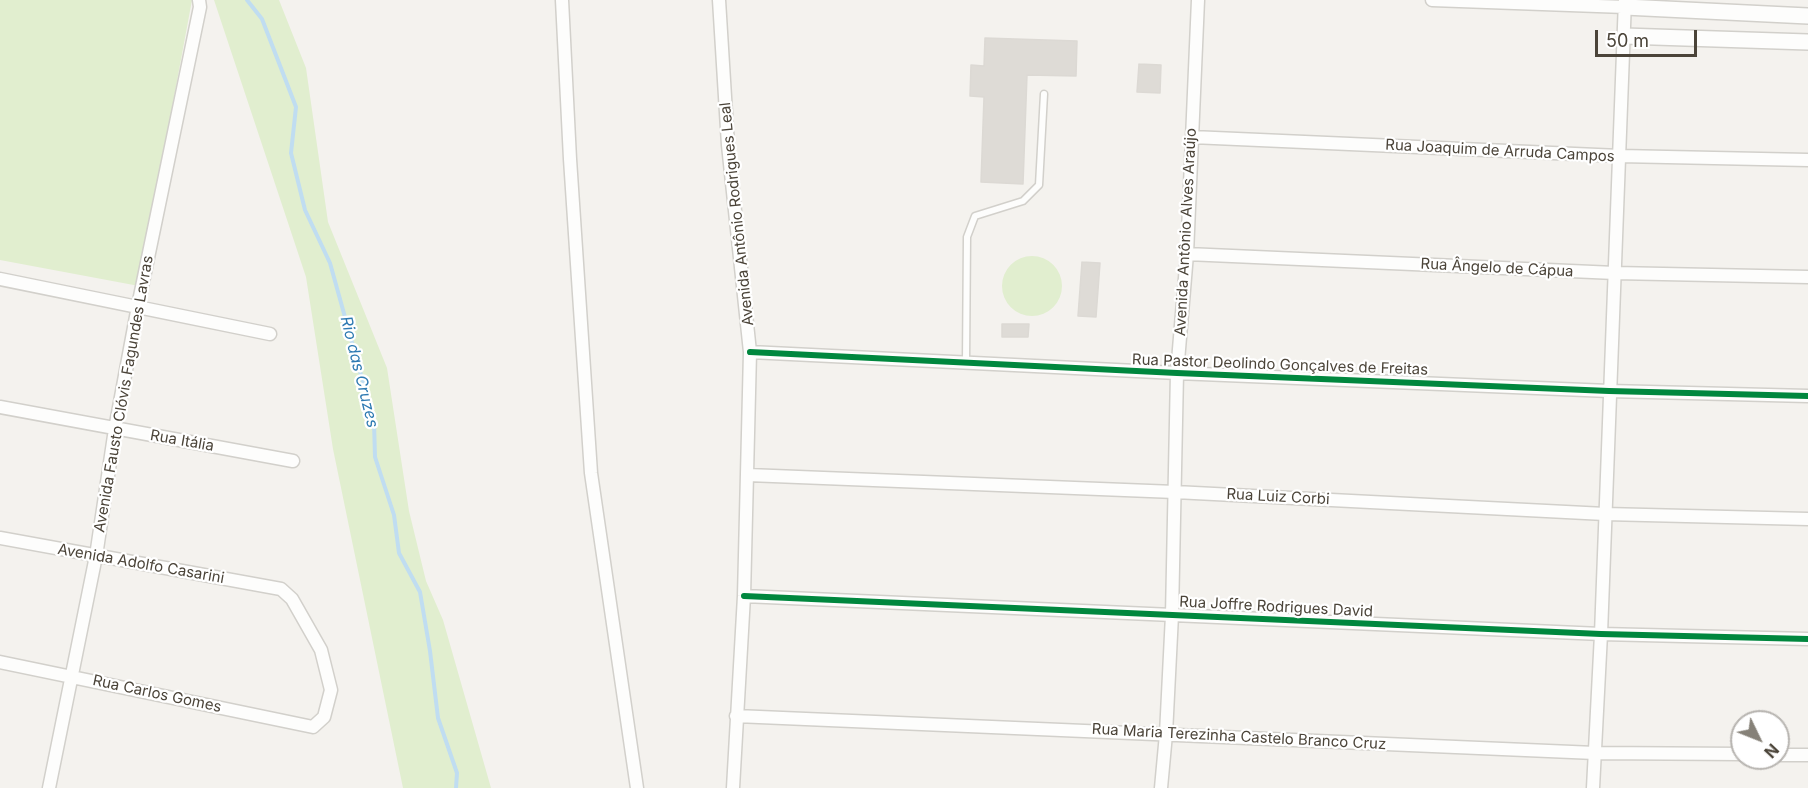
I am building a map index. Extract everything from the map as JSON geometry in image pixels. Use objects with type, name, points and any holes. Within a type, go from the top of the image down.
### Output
[{"type":"street","name":"Avenida Fausto Clóvis Fagundes Lavras","points":[[49,788],[73,677],[96,556],[115,429],[138,306],[198,18],[199,0]]},
{"type":"street","points":[[562,0],[591,473],[637,788]]},
{"type":"street","name":"Avenida Antônio Rodrigues Leal","points":[[719,0],[728,145],[750,352],[744,596],[733,788]]},
{"type":"street","name":"Avenida Antônio Alves Araújo","points":[[1161,788],[1172,615],[1177,373],[1187,254],[1198,0]]},
{"type":"street","points":[[1432,0],[1625,4],[1808,15]]},
{"type":"street","points":[[1593,788],[1625,4]]},
{"type":"street","points":[[1624,36],[1808,42]]},
{"type":"street","name":"Rua Joaquim de Arruda Campos","points":[[1192,137],[1620,156],[1808,160]]},
{"type":"street","name":"Rua Ângelo de Cápua","points":[[1187,254],[1615,273],[1808,277]]},
{"type":"street","points":[[0,279],[270,334]]},
{"type":"street","name":"Rua Pastor Deolindo Gonçalves de Freitas","points":[[750,352],[1609,391],[1808,396]]},
{"type":"street","name":"Rua Itália","points":[[0,407],[293,461]]},
{"type":"street","name":"Rua Luiz Corbi","points":[[748,475],[1175,492],[1605,514],[1808,519]]},
{"type":"street","name":"Avenida Adolfo Casarini","points":[[0,538],[281,590],[292,599],[321,650],[331,690],[324,717],[313,727]]},
{"type":"street","name":"Rua Joffre Rodrigues David","points":[[744,596],[1601,634],[1808,639]]},
{"type":"street","name":"Rua Carlos Gomes","points":[[0,662],[313,727]]},
{"type":"street","name":"Rua Maria Terezinha Castelo Branco Cruz","points":[[736,716],[1595,753],[1730,754]]},
{"type":"street","points":[[1790,755],[1808,755]]},
{"type":"street","points":[[636,771],[645,788]]},
{"type":"lane","points":[[966,362],[967,237],[975,216],[1023,201],[1039,185],[1044,94]]},
{"type":"green space","points":[[0,0],[192,0],[139,286],[0,260]]},
{"type":"green space","points":[[214,0],[279,0],[306,68],[328,222],[387,368],[409,511],[426,581],[443,620],[491,788],[403,788],[333,449],[306,277]]},
{"type":"green space","points":[[1032,256],[1053,265],[1062,286],[1053,307],[1032,316],[1011,307],[1002,286],[1011,265]]},
{"type":"building","points":[[985,38],[1077,41],[1076,76],[1027,75],[1023,184],[981,182],[984,97],[970,96],[971,65],[984,66]]},
{"type":"building","points":[[1139,64],[1161,65],[1160,93],[1137,92]]},
{"type":"building","points":[[1082,262],[1100,263],[1096,317],[1078,316]]},
{"type":"building","points":[[1002,324],[1029,324],[1028,337],[1002,337]]},
{"type":"waterway","name":"Rio das Cruzes","points":[[247,0],[262,19],[296,107],[291,153],[305,210],[330,263],[374,422],[375,457],[394,515],[399,553],[420,592],[438,718],[457,773],[456,788]]},
{"type":"cycle path","points":[[750,352],[1609,391],[1808,396]]},
{"type":"cycle path","points":[[744,596],[1601,634],[1808,639]]}]
